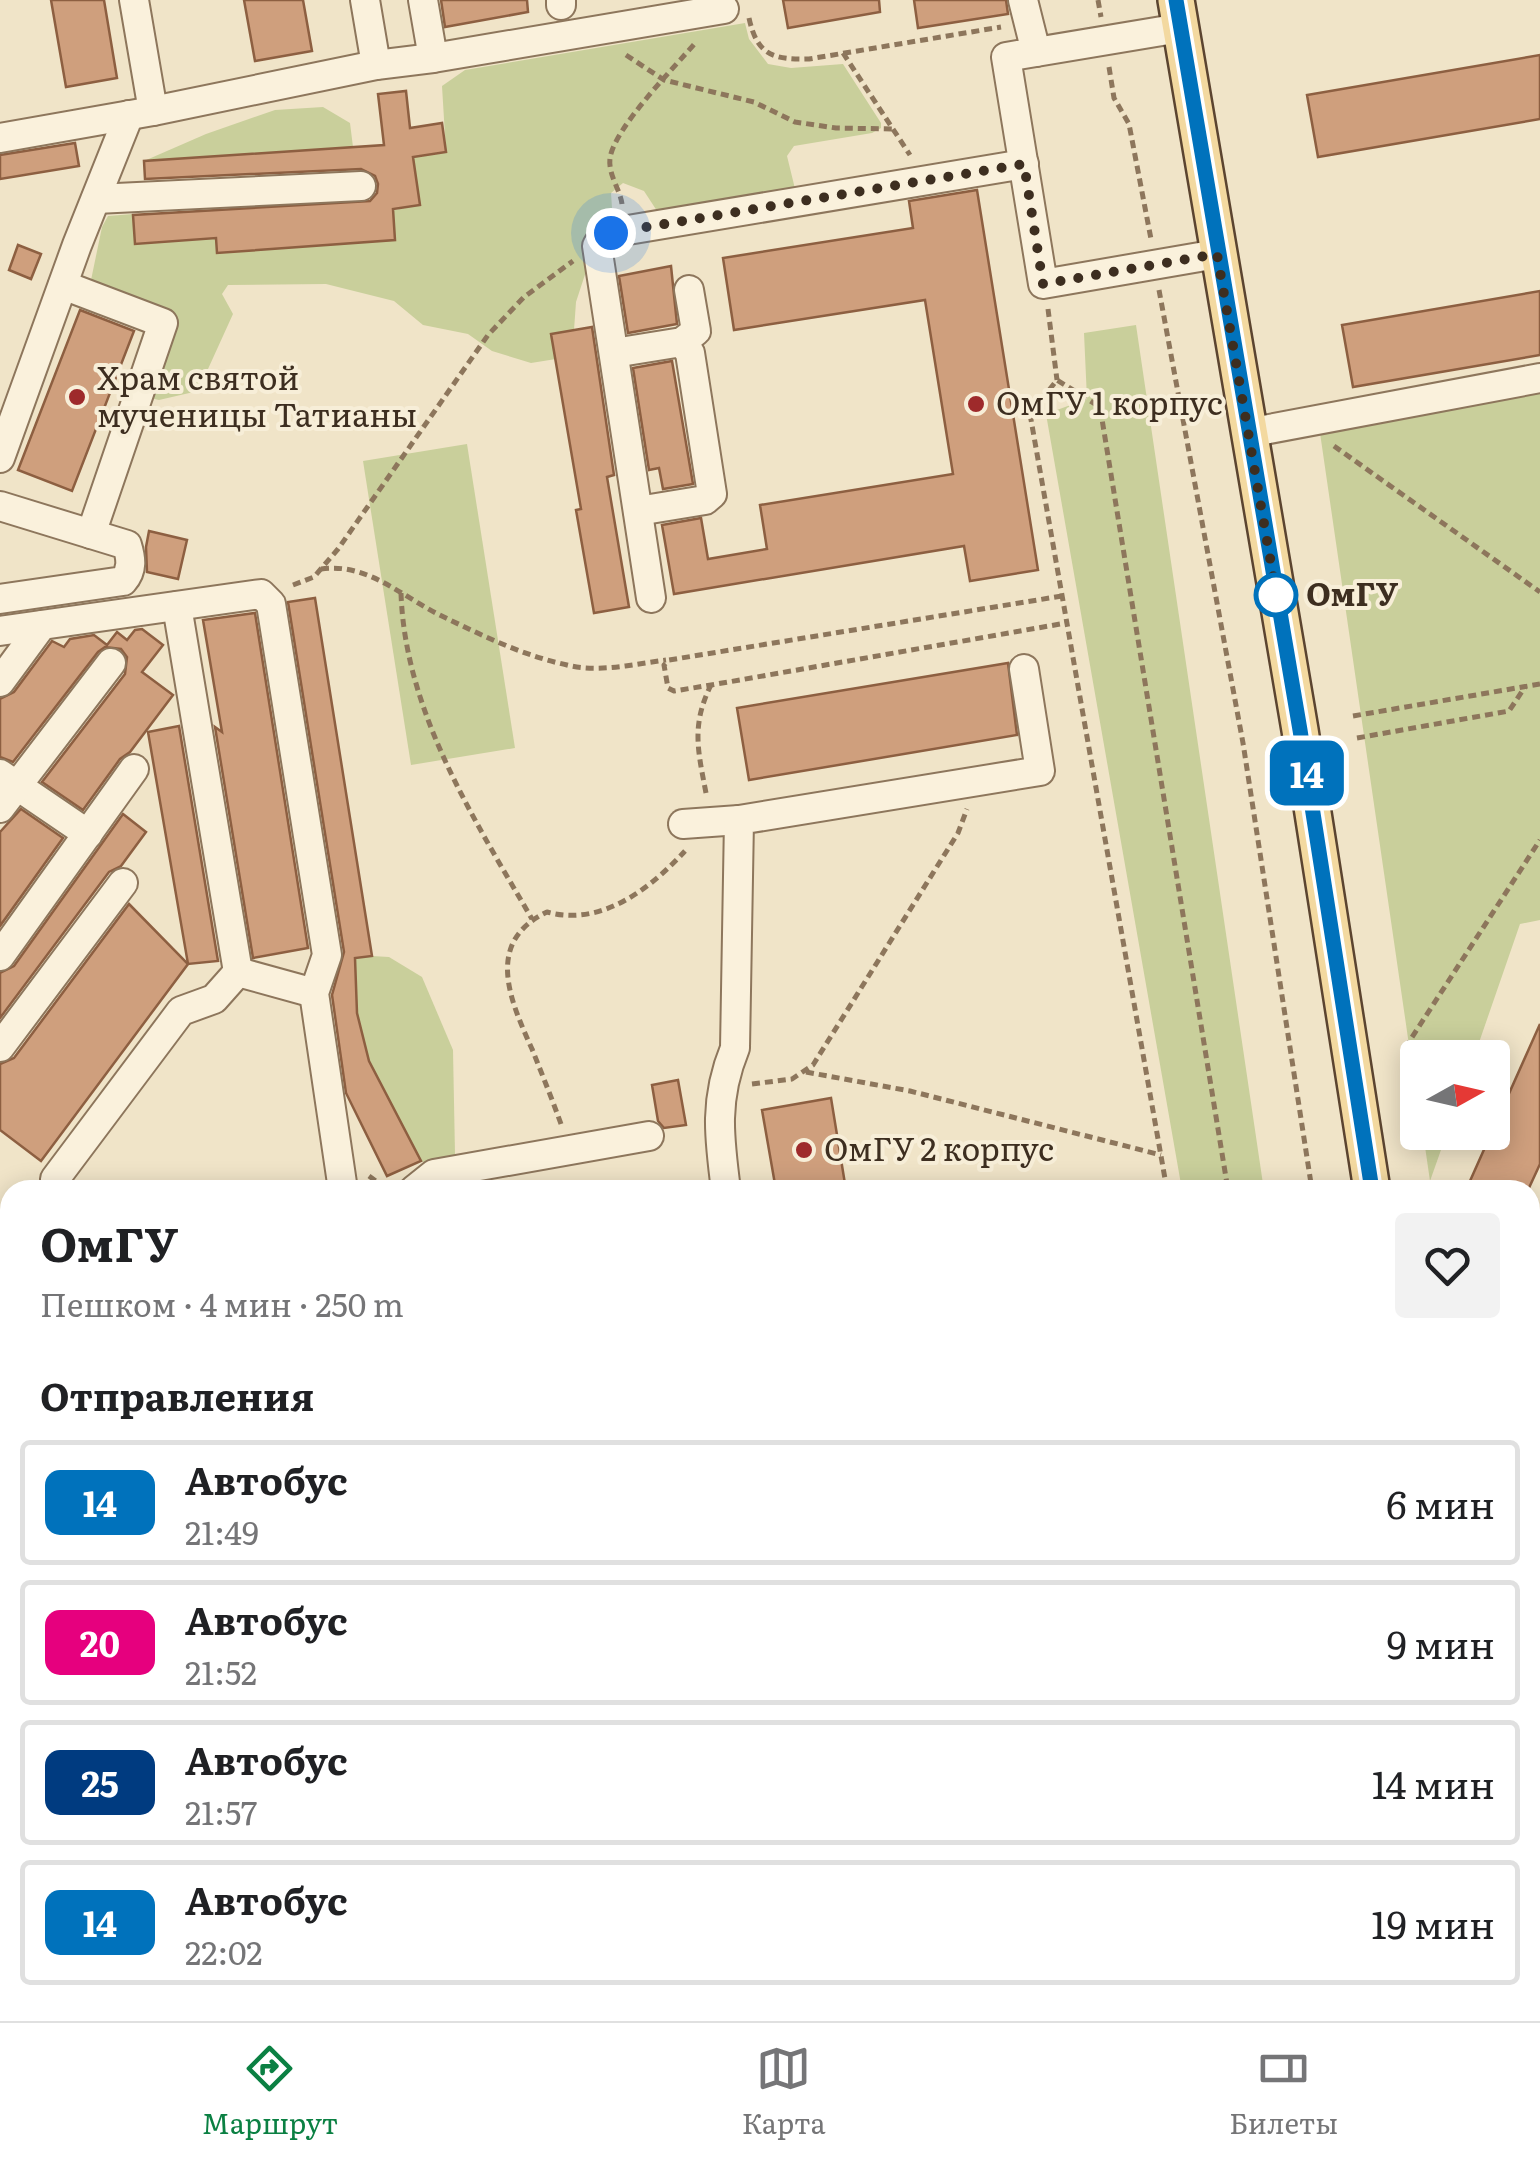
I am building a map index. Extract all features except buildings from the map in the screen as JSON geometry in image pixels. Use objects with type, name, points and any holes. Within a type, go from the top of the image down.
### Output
[{"type":"main road","points":[[1180,8],[1370,1180]]},
{"type":"street","points":[[0,458],[96,199],[141,113],[134,0]]},
{"type":"street","points":[[365,0],[376,65]]},
{"type":"street","points":[[424,0],[433,58]]},
{"type":"street","points":[[1180,8],[1104,40],[1006,57],[1043,284],[1217,254]]},
{"type":"street","points":[[1025,12],[1036,52]]},
{"type":"street","points":[[0,138],[376,65],[736,13]]},
{"type":"street","points":[[651,598],[614,353],[604,240],[1024,164]]},
{"type":"street","points":[[96,199],[361,186]]},
{"type":"street","points":[[63,285],[163,323],[92,534]]},
{"type":"street","points":[[614,353],[682,342],[696,332],[689,290]]},
{"type":"street","points":[[638,511],[705,500],[712,494],[690,354],[682,342]]},
{"type":"street","points":[[1248,433],[1540,378]]},
{"type":"street","points":[[0,506],[128,545],[132,559],[129,575],[123,581],[0,599]]},
{"type":"street","points":[[0,632],[261,594],[271,604],[326,956],[314,994],[341,1180]]},
{"type":"street","points":[[177,606],[238,972]]},
{"type":"street","points":[[0,682],[42,626]]},
{"type":"street","points":[[88,834],[5,789],[111,664]]},
{"type":"street","points":[[686,834],[739,820],[1040,771],[1024,669]]},
{"type":"street","points":[[0,956],[134,770]]},
{"type":"street","points":[[725,1180],[719,1137],[722,1079],[735,1048],[739,820]]},
{"type":"street","points":[[0,1047],[122,883]]},
{"type":"street","points":[[238,972],[314,994]]},
{"type":"street","points":[[56,1179],[181,1011],[214,999],[238,972]]},
{"type":"street","points":[[426,1180],[434,1174],[649,1136]]},
{"type":"path","points":[[1098,0],[1114,98],[1129,124],[1207,542],[1310,1180]]},
{"type":"path","points":[[261,594],[314,577],[488,335],[524,297],[604,240],[620,219],[623,200],[612,178],[610,158],[626,126],[664,80],[736,13],[760,48],[785,60],[843,54],[1025,12]]},
{"type":"path","points":[[590,32],[664,80],[754,102],[795,122],[836,128],[894,129]]},
{"type":"path","points":[[843,54],[927,180]]},
{"type":"path","points":[[1043,284],[1057,380],[1030,414],[1165,1180]]},
{"type":"path","points":[[1057,380],[1100,407],[1226,1180]]},
{"type":"path","points":[[1301,423],[1540,592]]},
{"type":"path","points":[[321,569],[366,572],[443,617],[524,653],[571,666],[610,668],[1062,596]]},
{"type":"path","points":[[402,593],[402,623],[410,668],[436,740],[482,833],[532,919]]},
{"type":"path","points":[[669,660],[664,665],[668,688],[674,692],[1066,623]]},
{"type":"path","points":[[1353,716],[1540,684]]},
{"type":"path","points":[[708,806],[696,744],[700,709],[711,685]]},
{"type":"path","points":[[1357,738],[1508,711],[1525,687]]},
{"type":"path","points":[[722,1079],[734,1086],[792,1079],[813,1065],[958,833],[976,783]]},
{"type":"path","points":[[569,1150],[510,1002],[507,962],[516,936],[532,919],[547,912],[566,917],[614,906],[648,885],[686,834]]},
{"type":"path","points":[[1411,1040],[1540,840]]},
{"type":"path","points":[[804,1072],[910,1090],[1161,1155]]},
{"type":"green space","points":[[745,23],[749,39],[768,64],[791,68],[843,64],[881,128],[872,133],[794,146],[787,156],[798,201],[659,214],[644,191],[623,183],[611,193],[612,208],[620,217],[617,227],[595,244],[576,302],[574,330],[556,359],[531,363],[492,351],[468,334],[423,325],[394,301],[326,284],[228,285],[222,294],[233,314],[198,391],[159,400],[145,397],[173,317],[90,285],[102,227],[108,216],[133,214],[136,244],[216,238],[217,253],[420,204],[413,157],[446,152],[442,86],[465,70]]},
{"type":"green space","points":[[323,107],[350,123],[353,147],[144,161],[275,110]]},
{"type":"green space","points":[[1136,325],[1262,1180],[1180,1180],[1046,414],[1087,399],[1084,333]]},
{"type":"green space","points":[[1540,386],[1540,920],[1520,924],[1480,1040],[1408,1040],[1319,426]]},
{"type":"green space","points":[[467,444],[515,748],[411,765],[363,461]]},
{"type":"green space","points":[[389,957],[422,977],[453,1050],[455,1154],[439,1163],[421,1161],[369,1061],[357,1013],[355,958]]},
{"type":"green space","points":[[1425,1150],[1441,1150],[1430,1180]]},
{"type":"bus line","name":"14","points":[[1176,0],[1300,730],[1370,1180]]},
{"type":"place","name":"Храм святой мученицы Татианы","points":[[77,397]]},
{"type":"place","name":"ОмГУ 1 корпус","points":[[976,404]]},
{"type":"place","name":"ОмГУ","points":[[1276,595]]},
{"type":"place","name":"ОмГУ 2 корпус","points":[[804,1150]]},
{"type":"route","points":[[611,233],[1024,164],[1043,284],[1217,254],[1277,598],[1276,595]]}]
